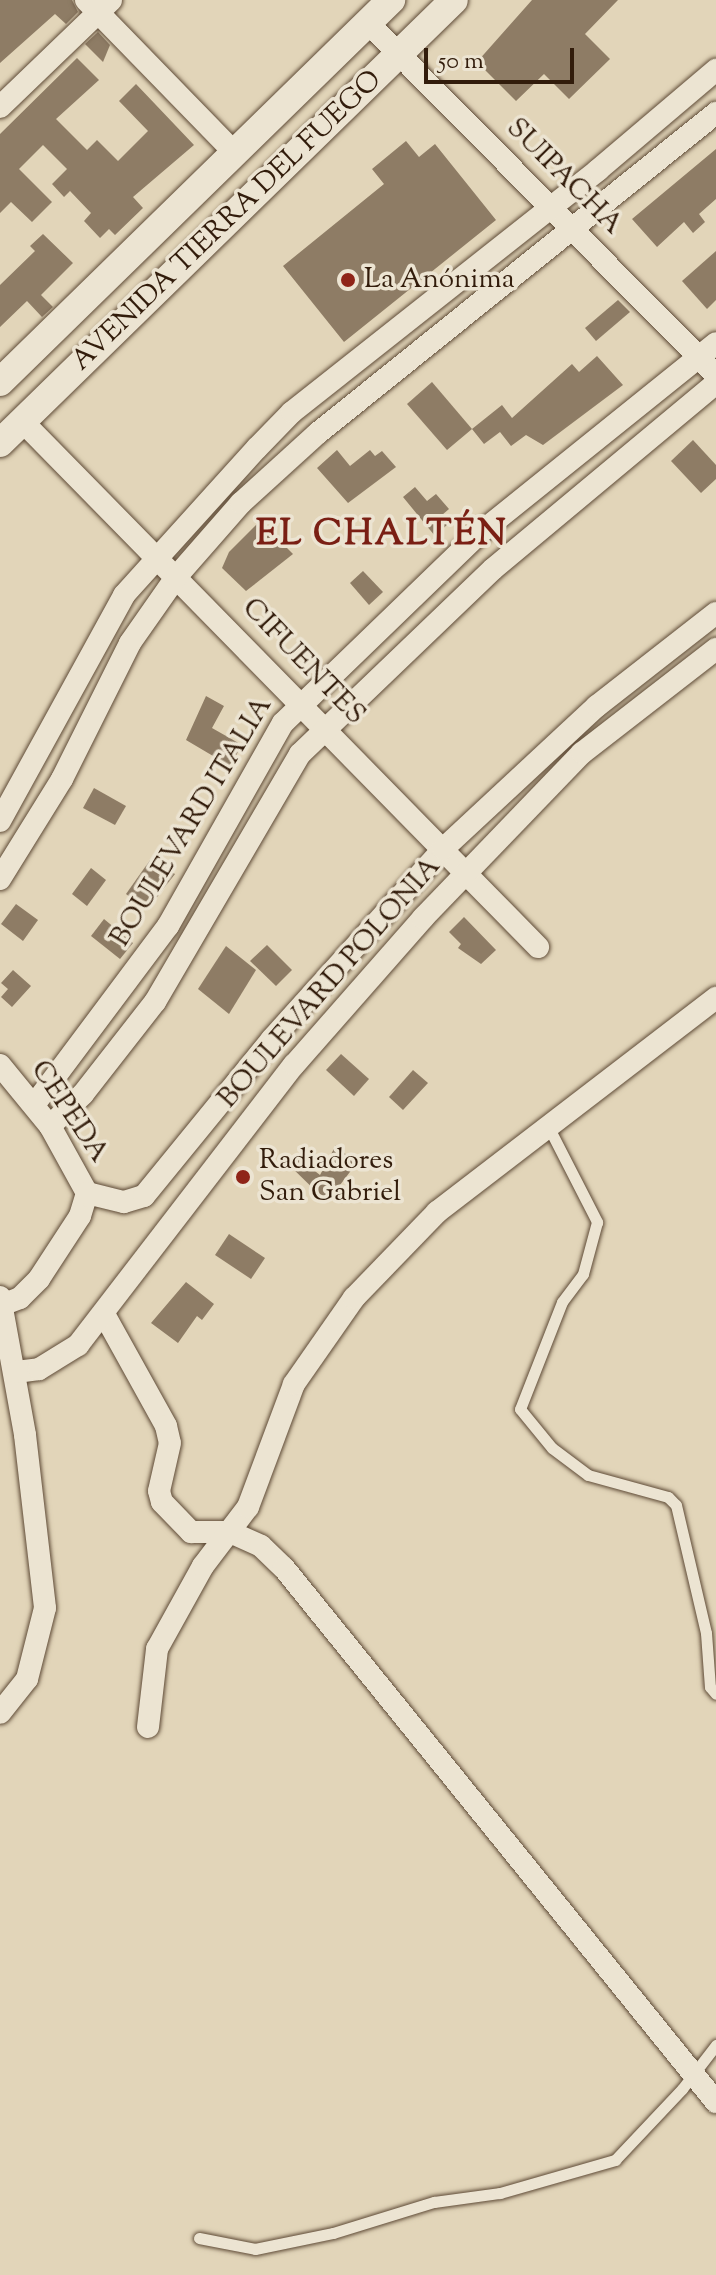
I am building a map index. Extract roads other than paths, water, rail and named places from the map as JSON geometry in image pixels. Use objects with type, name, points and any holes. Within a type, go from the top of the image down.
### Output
[{"type":"street","name":"AVENIDA TIERRA DEL FUEGO","points":[[0,382],[391,0]]},
{"type":"street","name":"AVENIDA TIERRA DEL FUEGO","points":[[0,443],[454,0]]},
{"type":"street","points":[[0,107],[98,4],[235,153]]},
{"type":"street","name":"SUIPACHA","points":[[368,23],[573,228],[707,349],[716,375]]},
{"type":"street","points":[[0,821],[124,595],[155,556],[292,412],[552,206],[716,70]]},
{"type":"street","points":[[0,879],[62,779],[130,643],[177,576],[286,460],[716,113]]},
{"type":"street","name":"BOULEVARD ITALIA","points":[[34,1105],[168,926],[271,741],[302,702],[480,533],[707,349]]},
{"type":"street","name":"BOULEVARD ITALIA","points":[[50,1126],[83,1094],[155,1002],[288,770],[326,729],[493,569],[716,383]]},
{"type":"street","name":"CIFUENTES","points":[[22,421],[302,702],[538,947]]},
{"type":"street","name":"BOULEVARD POLONIA","points":[[87,1193],[124,1202],[144,1196],[272,1039],[443,849],[597,706],[716,613]]},
{"type":"street","name":"BOULEVARD POLONIA","points":[[16,1372],[60,1359],[104,1314],[294,1065],[466,873],[582,753],[716,649]]},
{"type":"street","points":[[148,1727],[157,1649],[203,1566],[248,1507],[294,1384],[354,1298],[437,1212],[716,998]]},
{"type":"street","name":"CEPEDA","points":[[0,1065],[50,1126],[87,1193],[80,1216],[39,1279],[20,1298],[1,1301]]},
{"type":"street","points":[[0,1713],[27,1679],[45,1608],[16,1372],[1,1301]]},
{"type":"street","points":[[104,1314],[166,1426],[170,1443],[159,1491],[162,1502],[191,1532],[230,1532],[261,1546],[284,1568],[716,2102]]},
{"type":"lane","points":[[549,1128],[597,1222],[583,1274],[562,1302],[520,1409],[552,1448],[588,1475],[668,1497],[676,1505],[706,1633],[710,1687],[716,1694]]},
{"type":"lane","points":[[199,2238],[255,2249],[333,2233],[434,2202],[500,2193],[615,2160],[695,2074],[716,2045]]},
{"type":"place","name":"La Anónima","points":[[348,280]]},
{"type":"place","name":"Radiadores San Gabriel","points":[[243,1177]]},
{"type":"district","name":"EL CHALTÉN","points":[[382,536]]}]
